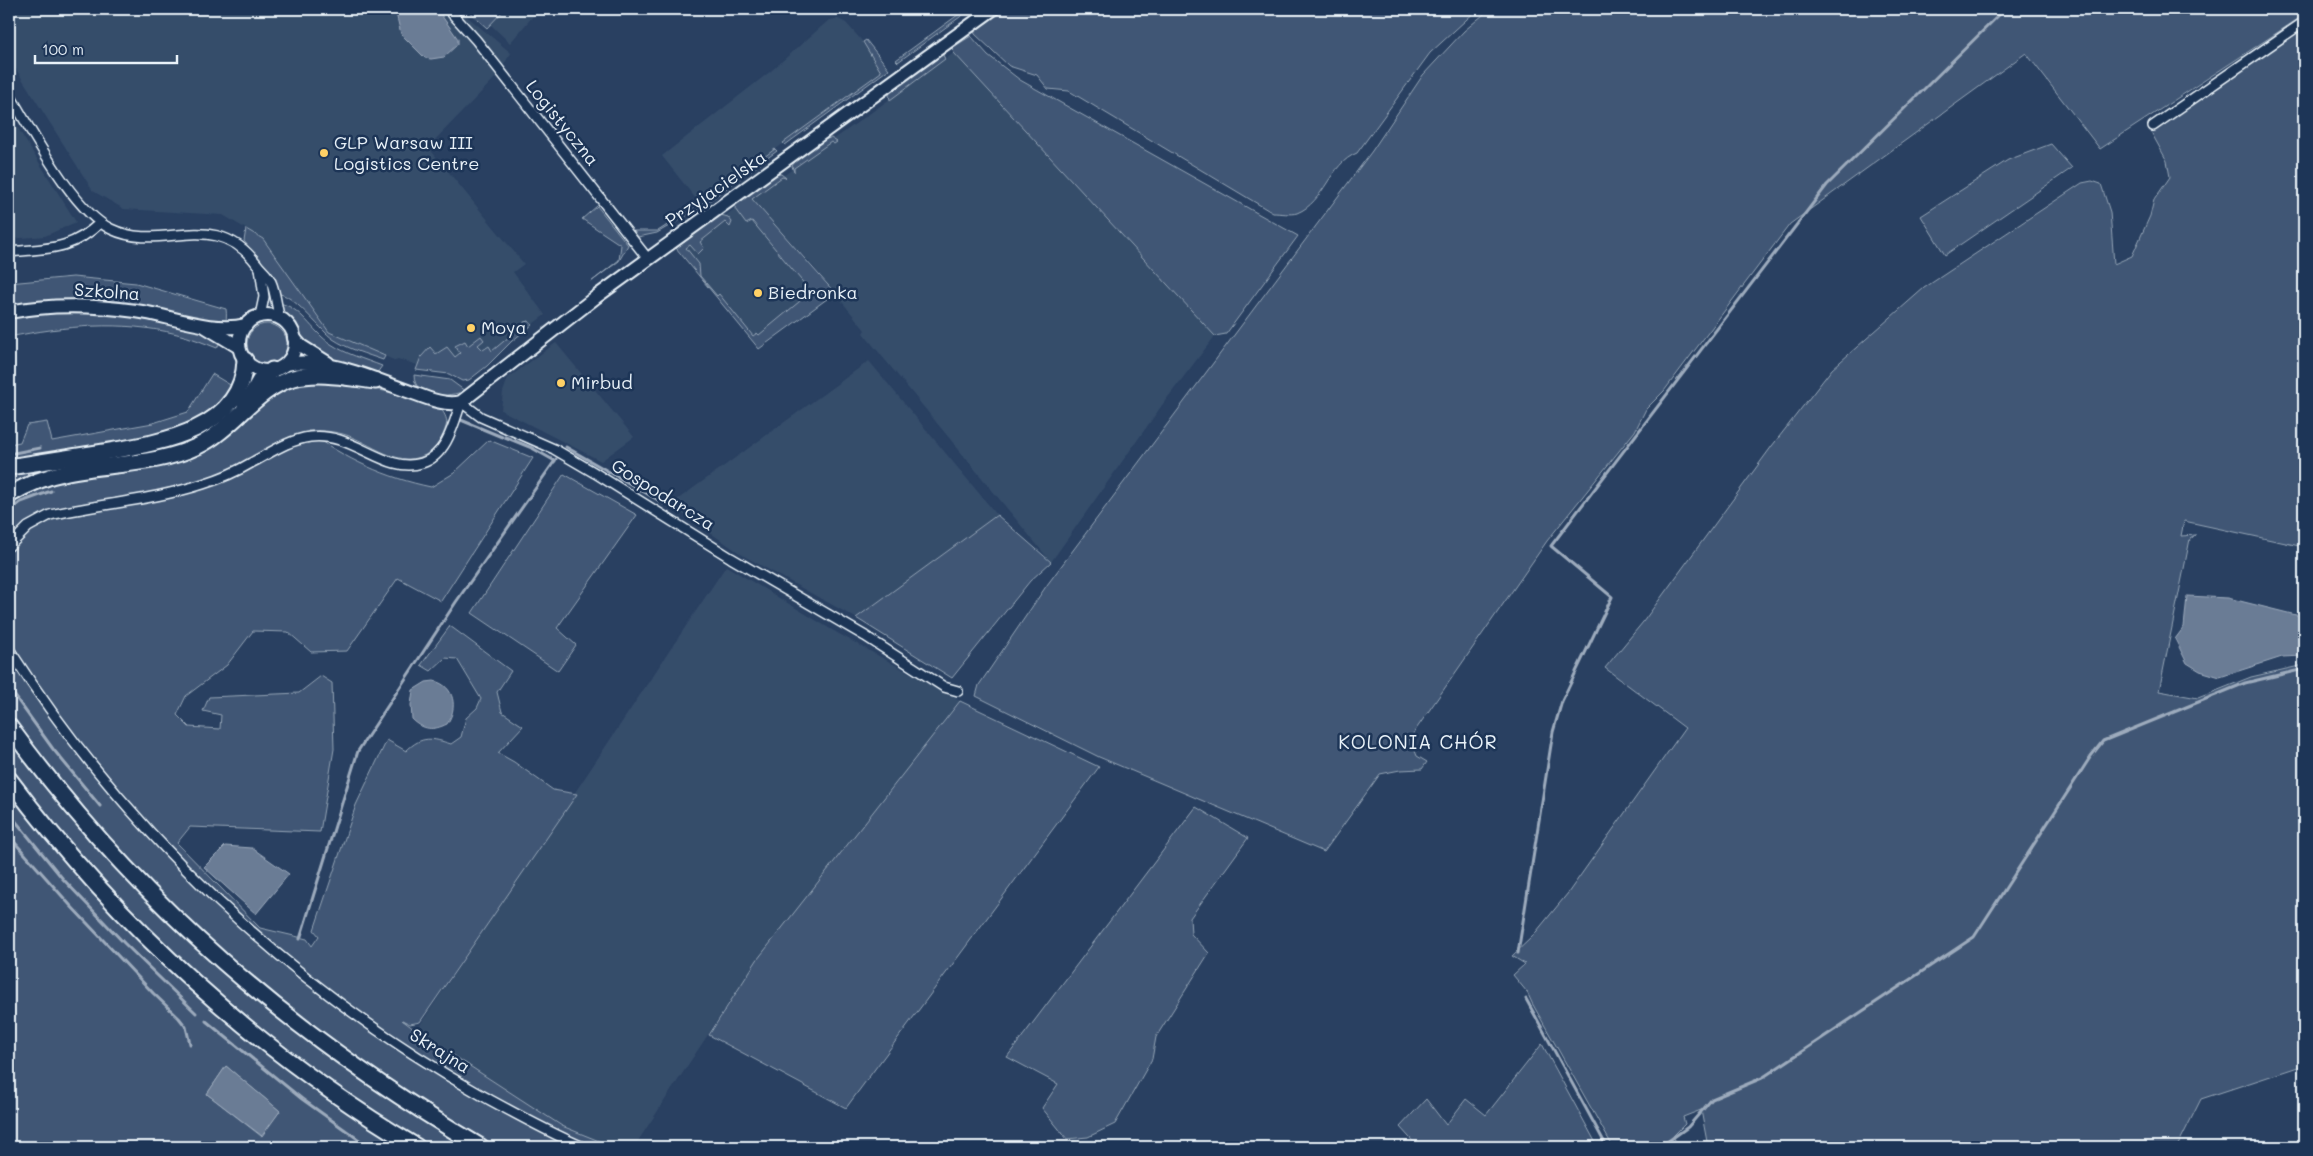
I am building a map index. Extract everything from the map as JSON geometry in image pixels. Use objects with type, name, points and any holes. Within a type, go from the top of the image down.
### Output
[{"type":"highway","points":[[9,467],[150,444],[186,434],[220,413],[233,398],[242,384],[242,354]]},
{"type":"highway","points":[[241,414],[257,383],[279,367]]},
{"type":"highway","points":[[9,495],[29,484],[54,475],[144,460],[184,451],[213,438],[272,388],[292,379],[323,375],[376,381]]},
{"type":"highway","points":[[9,726],[53,785],[114,857],[221,962],[292,1021],[350,1064],[424,1114],[481,1147]]},
{"type":"highway","points":[[9,779],[90,879],[198,985],[233,1016],[323,1085],[417,1147]]},
{"type":"street","name":"Logistyczna","points":[[448,9],[476,40],[648,259]]},
{"type":"street","name":"Przyjacielska","points":[[461,402],[648,259],[706,220],[993,9]]},
{"type":"street","points":[[2153,126],[2304,22]]},
{"type":"street","points":[[9,94],[79,204],[100,223],[112,230],[142,237],[198,233],[214,235],[237,245],[270,280],[280,319]]},
{"type":"street","points":[[9,252],[70,244],[82,238],[100,223]]},
{"type":"street","points":[[260,268],[264,297],[260,316]]},
{"type":"street","name":"Szkolna","points":[[9,312],[56,306],[99,307],[155,314],[201,325],[234,327],[246,325]]},
{"type":"street","points":[[9,546],[28,527],[50,515],[204,484],[250,464],[289,442],[309,437],[328,436],[351,443],[396,463],[408,465],[422,463],[442,449],[461,402],[440,402],[334,367],[304,362],[257,369],[242,354],[242,332],[246,325],[260,316],[267,315],[280,319],[289,327],[294,338],[304,348],[334,367]]},
{"type":"street","name":"Szkolna","points":[[201,325],[242,354]]},
{"type":"street","points":[[279,367],[293,352],[294,338]]},
{"type":"street","name":"Gospodarcza","points":[[461,402],[481,417],[568,457],[731,558],[865,636],[944,687],[958,691]]},
{"type":"street","name":"Skrajna","points":[[9,649],[32,684],[74,740],[146,827],[225,908],[291,964],[372,1027],[449,1077],[527,1121],[583,1147]]},
{"type":"shaded area","points":[[9,9],[458,9],[511,53],[495,78],[428,147],[524,264],[513,272],[545,315],[500,348],[471,365],[421,366],[398,359],[396,361],[329,332],[263,239],[223,215],[124,209],[93,191],[9,58]]},
{"type":"shaded area","points":[[395,9],[437,9],[458,39],[458,44],[444,57],[425,58],[401,34]]},
{"type":"shaded area","points":[[466,9],[505,9],[487,28]]},
{"type":"shaded area","points":[[474,9],[539,9],[510,43]]},
{"type":"shaded area","points":[[966,9],[971,9],[898,62],[896,60]]},
{"type":"shaded area","points":[[1002,9],[1478,9],[1430,53],[1357,153],[1340,165],[1314,201],[1297,213],[1289,214],[1273,213],[1069,91],[1048,89],[1037,75],[1009,66],[975,34],[974,30]]},
{"type":"shaded area","points":[[1490,9],[2304,9],[2304,15],[2100,149],[2026,53],[1790,224],[1664,391],[1646,409],[1635,431],[1547,541],[1410,738],[1417,756],[1427,762],[1422,769],[1400,770],[1380,774],[1324,852],[1099,757],[976,696],[979,685],[1047,585],[1372,151],[1423,75],[1464,31]]},
{"type":"shaded area","points":[[838,19],[846,23],[863,42],[882,72],[700,204],[662,156],[771,71],[829,20]]},
{"type":"shaded area","points":[[2304,28],[2304,547],[2184,521],[2181,536],[2196,535],[2190,539],[2159,691],[2198,698],[2251,677],[2304,665],[2304,1065],[2201,1099],[2177,1147],[1708,1147],[1701,1110],[1683,1117],[1685,1124],[1673,1136],[1677,1144],[1701,1142],[1701,1147],[1613,1147],[1527,992],[1513,975],[1525,964],[1512,956],[1532,937],[1568,893],[1685,728],[1605,668],[1643,622],[1772,446],[1832,369],[1924,288],[2082,183],[2092,181],[2101,184],[2110,212],[2114,264],[2132,256],[2150,216],[2154,200],[2170,177],[2167,161],[2151,132]]},
{"type":"shaded area","points":[[971,36],[988,55],[1020,80],[1298,236],[1226,334],[1215,336],[954,53],[952,48]]},
{"type":"shaded area","points":[[866,40],[889,69],[785,145],[783,143],[881,72],[863,42]]},
{"type":"shaded area","points":[[942,53],[945,59],[890,100],[891,90]]},
{"type":"shaded area","points":[[954,53],[1215,336],[1165,401],[1051,562],[863,333],[865,330],[812,265],[751,199]]},
{"type":"shaded area","points":[[9,114],[76,222],[45,236],[9,239]]},
{"type":"shaded area","points":[[831,138],[837,142],[834,144],[831,142],[794,168],[794,172],[792,166],[794,162],[816,145]]},
{"type":"shaded area","points":[[2051,144],[2072,168],[1945,255],[1921,216],[2008,160]]},
{"type":"shaded area","points":[[775,149],[777,151],[698,209],[657,233],[638,237],[634,231],[658,231],[700,204]]},
{"type":"shaded area","points":[[781,174],[786,178],[782,177],[752,199],[835,293],[759,349],[676,248],[721,215],[728,217],[732,222],[730,227],[725,222],[700,242],[704,248],[698,254],[690,245],[686,248],[699,264],[700,276],[717,296],[719,294],[753,336],[757,333],[759,335],[811,292],[752,221],[746,224],[735,209],[736,204],[775,175]]},
{"type":"shaded area","points":[[740,205],[821,304],[759,349],[678,250]]},
{"type":"shaded area","points":[[597,206],[628,245],[619,261],[591,282],[619,260],[621,245],[582,219]]},
{"type":"shaded area","points":[[246,229],[263,239],[329,332],[385,356],[383,360],[339,343],[327,334],[298,305],[283,295],[277,294],[266,268],[244,241]]},
{"type":"shaded area","points":[[73,277],[136,283],[226,309],[226,324],[219,344],[217,348],[177,334],[135,327],[114,326],[51,330],[9,337],[9,283]]},
{"type":"shaded area","points":[[278,303],[286,305],[300,314],[324,339],[337,348],[382,366],[377,373],[332,360],[300,339],[294,326],[282,313]]},
{"type":"shaded area","points":[[529,321],[532,325],[469,380],[462,381],[449,374],[416,370],[421,357],[430,347],[436,354],[447,347],[455,357],[460,353],[455,346],[465,341],[468,346],[481,336],[484,340],[478,345],[483,350],[489,346],[492,351],[521,327],[524,322]]},
{"type":"shaded area","points":[[267,324],[281,330],[287,344],[281,358],[267,364],[253,358],[247,344],[253,330]]},
{"type":"shaded area","points":[[556,343],[634,437],[601,461],[501,410],[503,392],[508,378]]},
{"type":"shaded area","points":[[869,361],[997,515],[856,618],[744,556],[670,505]]},
{"type":"shaded area","points":[[309,366],[268,396],[300,381],[327,381],[410,397],[441,409],[447,422],[443,434],[430,452],[419,458],[397,457],[343,434],[308,431],[351,459],[382,473],[431,487],[454,473],[489,440],[533,458],[441,601],[398,578],[347,651],[311,652],[288,632],[253,631],[227,665],[186,696],[177,715],[189,727],[220,729],[221,715],[203,711],[209,697],[299,693],[321,676],[332,683],[334,749],[320,832],[190,827],[177,843],[260,928],[307,939],[312,946],[319,936],[314,930],[356,805],[387,740],[406,751],[417,742],[427,739],[451,744],[461,737],[466,718],[477,708],[481,699],[457,659],[445,658],[431,671],[421,665],[450,626],[511,671],[497,692],[502,712],[523,726],[498,753],[553,790],[577,794],[420,1022],[410,1024],[402,1020],[562,1126],[614,1147],[9,1147],[9,444],[20,442],[27,425],[47,422],[52,441],[153,423],[188,412],[212,374],[252,398],[277,374],[289,368]],"holes":[[[226,1066],[280,1111],[261,1136],[207,1094]]]},
{"type":"shaded area","points":[[414,375],[450,380],[465,391],[450,395],[426,393],[416,383]]},
{"type":"shaded area","points":[[564,474],[637,515],[557,628],[576,645],[558,671],[472,613]]},
{"type":"shaded area","points":[[997,515],[1051,562],[1030,581],[952,678],[856,618]]},
{"type":"shaded area","points":[[726,566],[832,630],[960,701],[757,960],[634,1147],[615,1147],[562,1126],[479,1083],[416,1031]]},
{"type":"shaded area","points":[[2187,596],[2228,598],[2304,617],[2304,656],[2282,657],[2220,677],[2200,671],[2187,663],[2175,639],[2184,627]]},
{"type":"shaded area","points":[[434,681],[441,684],[450,693],[453,711],[447,724],[437,728],[428,728],[412,719],[411,705],[413,690],[426,682]]},
{"type":"shaded area","points":[[960,701],[1099,767],[846,1108],[709,1035],[757,960]]},
{"type":"shaded area","points":[[1196,807],[1248,838],[1190,918],[1191,934],[1209,953],[1156,1037],[1152,1059],[1115,1124],[1088,1137],[1067,1139],[1042,1108],[1058,1084],[1007,1057]]},
{"type":"shaded area","points":[[225,846],[252,848],[289,874],[256,914],[204,867]]},
{"type":"shaded area","points":[[1542,1044],[1598,1147],[1418,1147],[1400,1127],[1426,1099],[1446,1125],[1466,1099],[1486,1115]]},
{"type":"shaded area","points":[[226,1066],[280,1111],[262,1136],[207,1094]]},
{"type":"waterway","points":[[1518,953],[1553,732],[1562,701],[1612,597],[1551,546],[1827,185],[2005,9]]},
{"type":"waterway","points":[[461,420],[502,437]]},
{"type":"waterway","points":[[505,437],[532,448],[555,461]]},
{"type":"waterway","points":[[566,447],[665,504]]},
{"type":"waterway","points":[[9,454],[40,448]]},
{"type":"waterway","points":[[300,939],[358,751],[456,602],[556,459]]},
{"type":"waterway","points":[[9,511],[21,502],[51,491]]},
{"type":"waterway","points":[[1660,1147],[1688,1127],[1712,1099],[1762,1078],[1974,937],[2091,756],[2103,741],[2245,683],[2304,669]]},
{"type":"waterway","points":[[9,688],[53,749],[100,806]]},
{"type":"waterway","points":[[9,813],[63,879],[124,943],[196,1013]]},
{"type":"waterway","points":[[9,836],[70,905],[179,1018],[186,1027],[190,1044]]},
{"type":"waterway","points":[[1526,999],[1607,1147]]},
{"type":"waterway","points":[[206,1021],[302,1099],[369,1147]]},
{"type":"waterway","points":[[9,1143],[82,1147]]},
{"type":"place","name":"GLP Warsaw III Logistics Centre","points":[[324,153]]},
{"type":"place","name":"Biedronka","points":[[758,293]]},
{"type":"place","name":"Moya","points":[[471,328]]},
{"type":"place","name":"Mirbud","points":[[561,383]]},
{"type":"district","name":"KOLONIA CHÓR","points":[[1418,742]]}]
